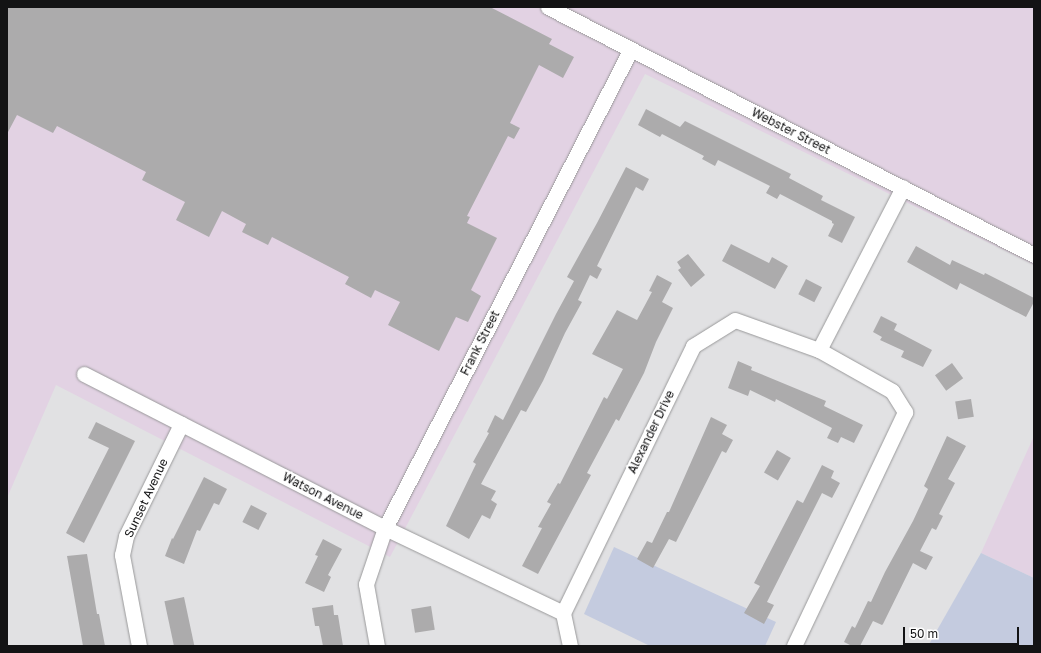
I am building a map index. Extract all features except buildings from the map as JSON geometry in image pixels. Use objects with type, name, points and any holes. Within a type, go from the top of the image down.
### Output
[{"type":"street","name":"Webster Street","points":[[548,7],[1034,255]]},
{"type":"street","name":"Frank Street","points":[[377,646],[366,584],[385,528],[631,49]]},
{"type":"street","points":[[818,350],[903,187]]},
{"type":"street","name":"Alexander Drive","points":[[563,613],[693,346],[735,320],[818,350],[892,391],[905,412],[794,646]]},
{"type":"street","name":"Watson Avenue","points":[[84,374],[385,528],[563,613]]},
{"type":"street","name":"Sunset Avenue","points":[[138,646],[122,555],[126,536],[182,424]]},
{"type":"street","points":[[563,613],[570,646]]},
{"type":"shaded area","points":[[7,7],[1034,7],[1034,265],[645,74],[390,557],[56,385],[7,498]]},
{"type":"shaded area","points":[[1034,436],[1034,578],[981,553]]},
{"type":"shaded area","points":[[614,547],[776,622],[765,646],[650,646],[584,614]]},
{"type":"shaded area","points":[[981,553],[1034,578],[1034,646],[928,646]]}]
